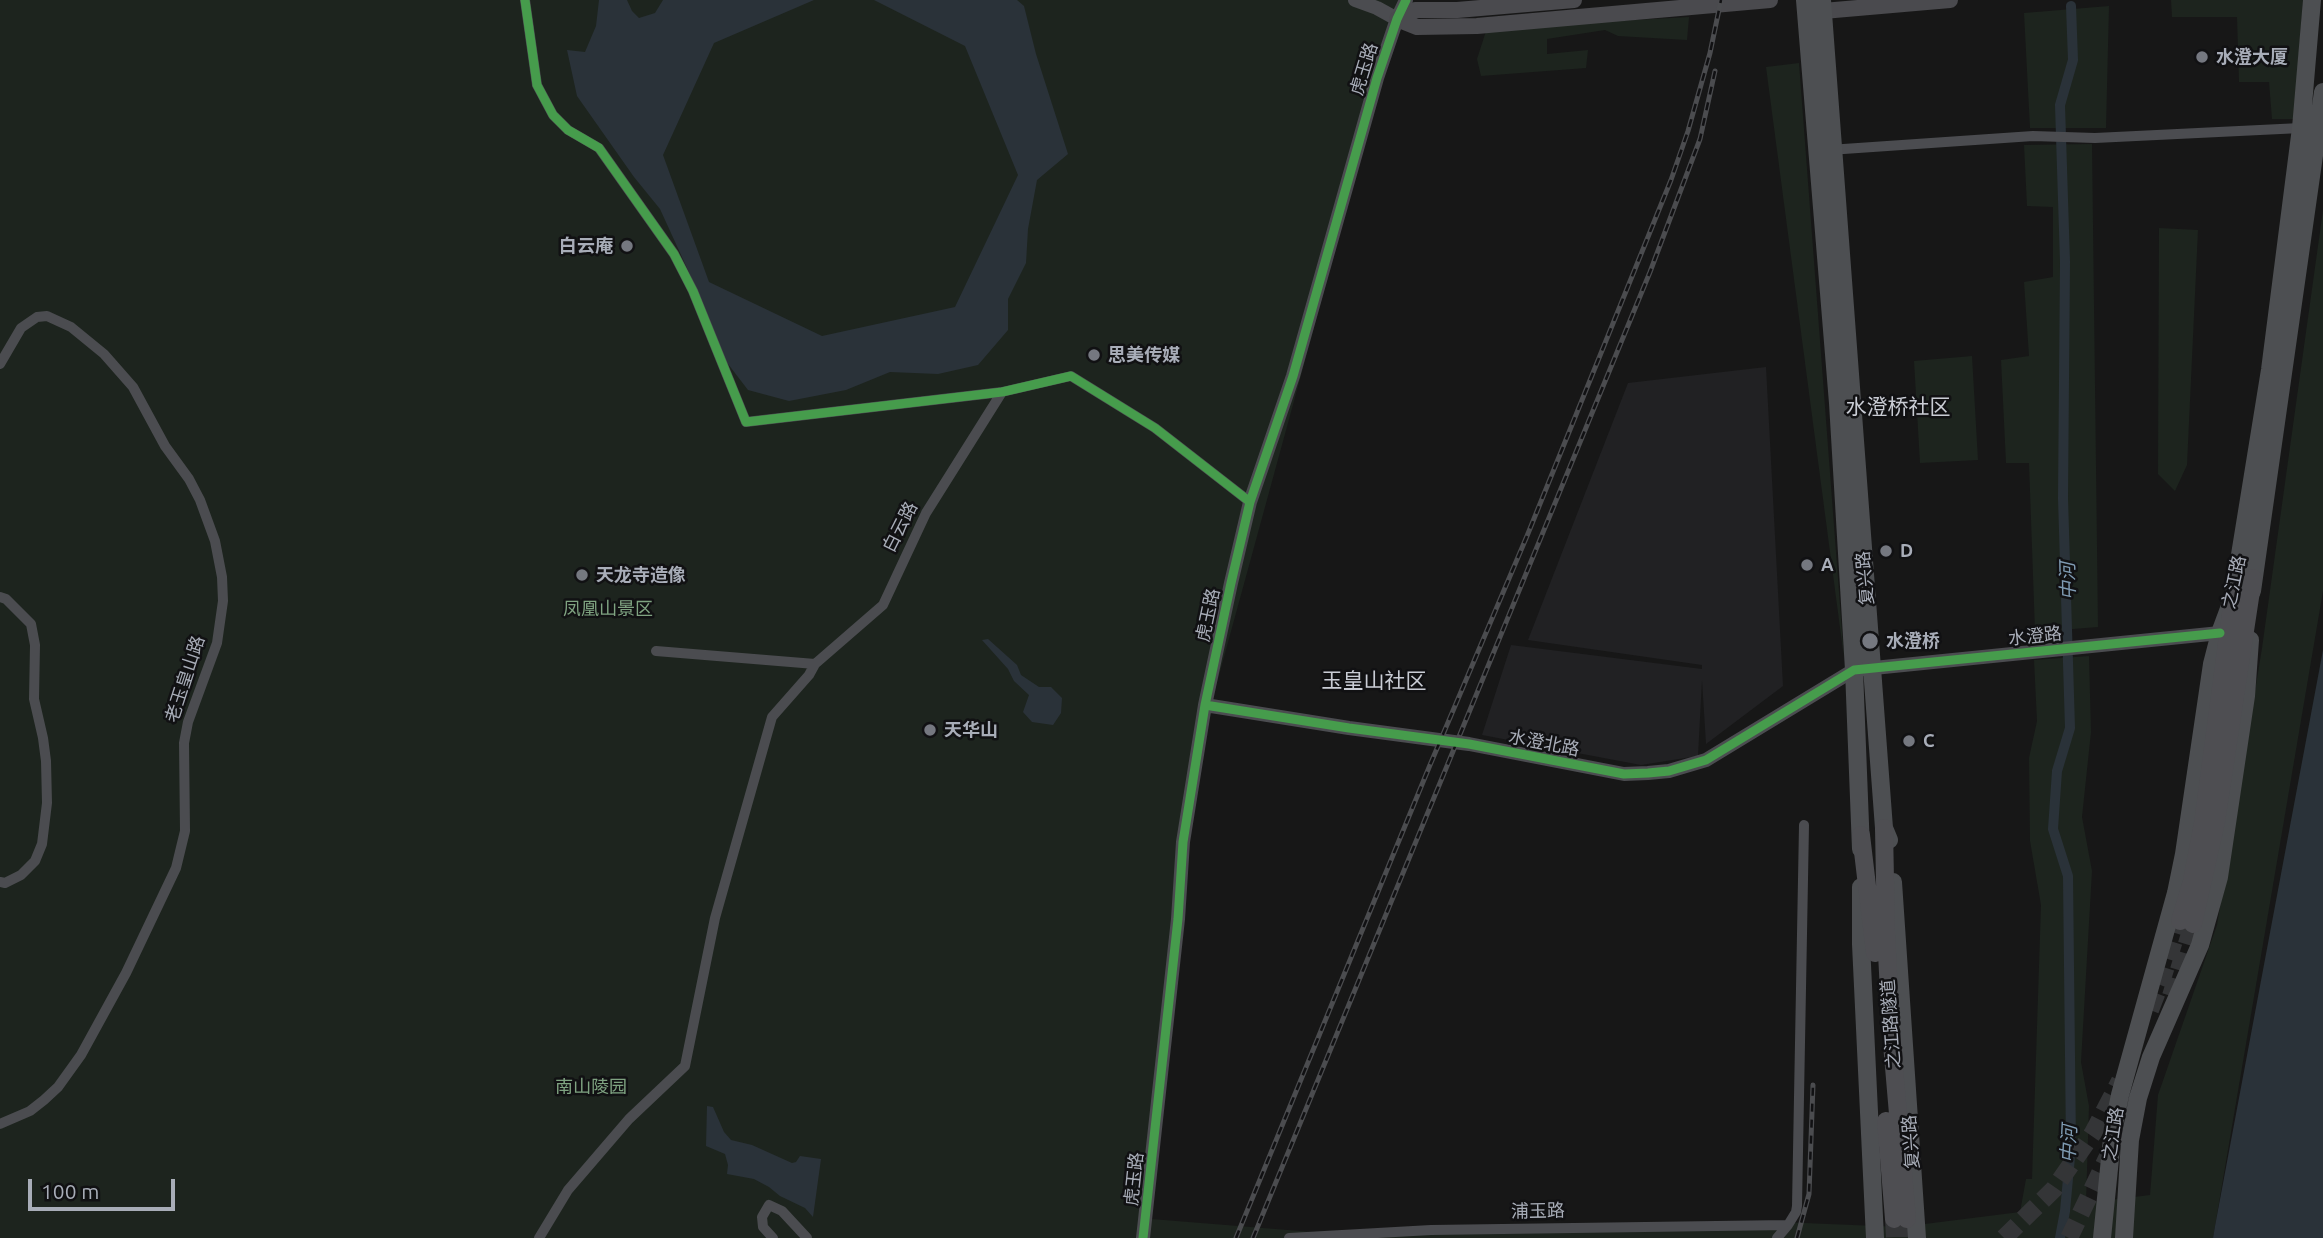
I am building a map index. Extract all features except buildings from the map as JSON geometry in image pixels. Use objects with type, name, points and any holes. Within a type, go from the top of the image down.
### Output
[{"type":"highway","points":[[2233,598],[2187,923],[2216,822],[2253,578]]},
{"type":"highway","name":"之江路隧道","points":[[1861,835],[1874,931],[1900,1219],[1888,983],[1884,828]]},
{"type":"main road","points":[[1397,19],[1415,10],[1457,10],[1574,0]]},
{"type":"main road","points":[[1397,19],[1417,26],[1477,26],[1770,0]]},
{"type":"main road","name":"复兴路","points":[[1805,0],[1827,151],[1873,668],[1884,828],[1890,845],[1917,1238]]},
{"type":"main road","points":[[1823,6],[1950,0]]},
{"type":"main road","name":"之江路","points":[[2102,1238],[2113,1129],[2176,892],[2184,854],[2206,692],[2220,633],[2233,598],[2270,370],[2301,128],[2312,0]]},
{"type":"main road","name":"复兴路","points":[[1823,6],[1838,403],[1861,835],[1861,944],[1875,1238]]},
{"type":"main road","name":"之江路","points":[[2124,1238],[2130,1140],[2138,1098],[2151,1057],[2200,945],[2218,877],[2246,696],[2253,578],[2323,92]]},
{"type":"street","points":[[525,0],[537,85],[553,115],[568,130],[598,148],[674,254],[693,291],[746,422],[1002,393],[1070,376],[1155,428],[1250,502]]},
{"type":"street","points":[[1354,0],[1397,19]]},
{"type":"street","name":"虎玉路","points":[[1143,1238],[1178,919],[1183,842],[1205,705],[1250,502],[1293,376],[1377,78],[1406,0]]},
{"type":"street","points":[[1827,151],[2033,136],[2095,138],[2301,128]]},
{"type":"street","name":"老玉皇山路","points":[[0,364],[21,328],[37,317],[47,316],[71,327],[104,354],[133,387],[165,446],[189,479],[200,500],[215,541],[222,576],[223,601],[217,643],[188,722],[184,743],[185,831],[172,878],[117,992],[82,1055],[58,1087],[44,1100],[30,1111],[0,1124]]},
{"type":"street","name":"白云路","points":[[539,1238],[568,1190],[629,1119],[685,1066],[715,918],[772,717],[815,664],[883,605],[926,513],[1002,393]]},
{"type":"street","points":[[0,597],[6,599],[31,624],[35,645],[34,699],[46,761],[47,803],[42,844],[35,861],[21,875],[5,883],[0,882]]},
{"type":"street","name":"水澄路","points":[[1854,670],[2220,633]]},
{"type":"street","points":[[656,651],[815,664]]},
{"type":"street","name":"水澄北路","points":[[1205,705],[1469,744],[1624,774],[1648,773],[1669,771],[1706,760],[1854,670]]},
{"type":"street","points":[[1777,1238],[1788,1225],[1797,1206],[1804,825]]},
{"type":"street","points":[[773,1238],[763,1227],[762,1217],[769,1205],[782,1211],[807,1238]]},
{"type":"street","name":"浦玉路","points":[[1289,1238],[1431,1230],[1788,1225]]},
{"type":"shaded area","points":[[599,0],[627,0],[639,18],[655,13],[663,0],[814,0],[714,43],[663,155],[709,282],[822,336],[955,307],[1018,175],[965,46],[874,0],[1017,0],[1024,6],[1036,54],[1068,154],[1037,180],[1028,229],[1026,263],[1008,299],[1008,330],[978,365],[938,374],[890,372],[846,390],[789,401],[748,390],[725,360],[703,303],[660,209],[577,96],[567,50],[585,52],[596,26]]},
{"type":"shaded area","points":[[1766,367],[1783,686],[1706,744],[1702,680],[1698,756],[1641,765],[1482,735],[1511,645],[1702,669],[1702,665],[1528,640],[1628,383]]},
{"type":"shaded area","points":[[988,639],[1017,665],[1021,675],[1039,687],[1051,687],[1062,698],[1061,713],[1053,725],[1032,722],[1023,712],[1029,695],[1014,681],[1008,669],[982,640]]},
{"type":"shaded area","points":[[2323,650],[2323,1238],[2213,1238],[2215,1226]]},
{"type":"shaded area","points":[[707,1106],[713,1107],[724,1132],[731,1140],[752,1145],[792,1163],[800,1156],[821,1159],[813,1217],[805,1208],[754,1179],[727,1174],[725,1154],[706,1146]]},
{"type":"green space","name":"凤凰山景区","points":[[0,0],[1410,0],[1387,61],[1201,741],[1139,1218],[1325,1233],[1780,1222],[1901,1227],[2020,1212],[2026,1179],[2032,1179],[2041,905],[2030,841],[2029,758],[2037,721],[2034,660],[2089,656],[2091,732],[2082,817],[2092,871],[2081,1062],[2089,1106],[2086,1203],[2150,1195],[2158,1095],[2217,925],[2262,648],[2323,210],[2323,591],[2213,1238],[0,1238]]},
{"type":"green space","points":[[2171,0],[2303,0],[2294,119],[2272,119],[2269,82],[2239,82],[2237,17],[2172,17]]},
{"type":"green space","points":[[2109,6],[2106,128],[2030,128],[2024,13]]},
{"type":"green space","points":[[1689,17],[1687,40],[1618,36],[1605,30],[1547,39],[1547,54],[1588,50],[1586,68],[1481,76],[1477,59],[1487,28]]},
{"type":"green space","points":[[1799,63],[1844,658],[1766,67]]},
{"type":"green space","points":[[2092,144],[2098,627],[2035,632],[2029,463],[2006,463],[2001,360],[2029,356],[2024,282],[2053,277],[2053,207],[2027,206],[2024,145]]},
{"type":"green space","points":[[2159,228],[2198,230],[2187,465],[2175,491],[2158,474]]},
{"type":"green space","points":[[1972,356],[1978,460],[1920,463],[1914,361]]},
{"type":"waterway","name":"中河","points":[[2060,1238],[2071,1146],[2068,876],[2053,829],[2057,771],[2070,728],[2063,498],[2065,262],[2060,105],[2073,60],[2071,6]]},
{"type":"tunnel","points":[[2150,1010],[2180,921]]},
{"type":"tunnel","points":[[2171,996],[2193,924]]},
{"type":"tunnel","points":[[2004,1238],[2054,1189],[2093,1133],[2120,1081]]},
{"type":"tunnel","points":[[2069,1238],[2133,1098]]},
{"type":"tunnel","points":[[1894,1219],[1895,1238]]},
{"type":"tunnel","points":[[1907,1219],[1907,1238]]},
{"type":"railway","points":[[1236,1238],[1527,536],[1671,180],[1710,53],[1721,0]]},
{"type":"railway","points":[[1253,1238],[1650,272],[1700,139],[1715,71]]},
{"type":"railway","points":[[1797,1238],[1809,1194],[1813,1085]]},
{"type":"cycle path","points":[[525,0],[537,85],[553,115],[568,130],[599,148],[674,254],[693,291],[746,422],[1002,392],[1071,376],[1155,428],[1250,502]]},
{"type":"cycle path","points":[[1143,1238],[1178,919],[1183,842],[1205,705],[1250,502],[1293,376],[1377,78],[1406,0]]},
{"type":"cycle path","points":[[1205,705],[1469,744],[1624,774],[1648,773],[1669,771],[1706,760],[1854,670],[2220,633]]},
{"type":"place","name":"水澄大厦","points":[[2202,57]]},
{"type":"place","name":"白云庵","points":[[627,246]]},
{"type":"place","name":"思美传媒","points":[[1094,355]]},
{"type":"place","name":"D","points":[[1886,551]]},
{"type":"place","name":"A","points":[[1807,565]]},
{"type":"place","name":"天龙寺造像","points":[[582,575]]},
{"type":"place","name":"水澄桥","points":[[1870,641]]},
{"type":"place","name":"天华山","points":[[930,730]]},
{"type":"place","name":"C","points":[[1909,741]]},
{"type":"district","name":"水澄桥社区","points":[[1898,407]]},
{"type":"district","name":"玉皇山社区","points":[[1374,681]]},
{"type":"park label","name":"南山陵园","points":[[591,1087]]}]
